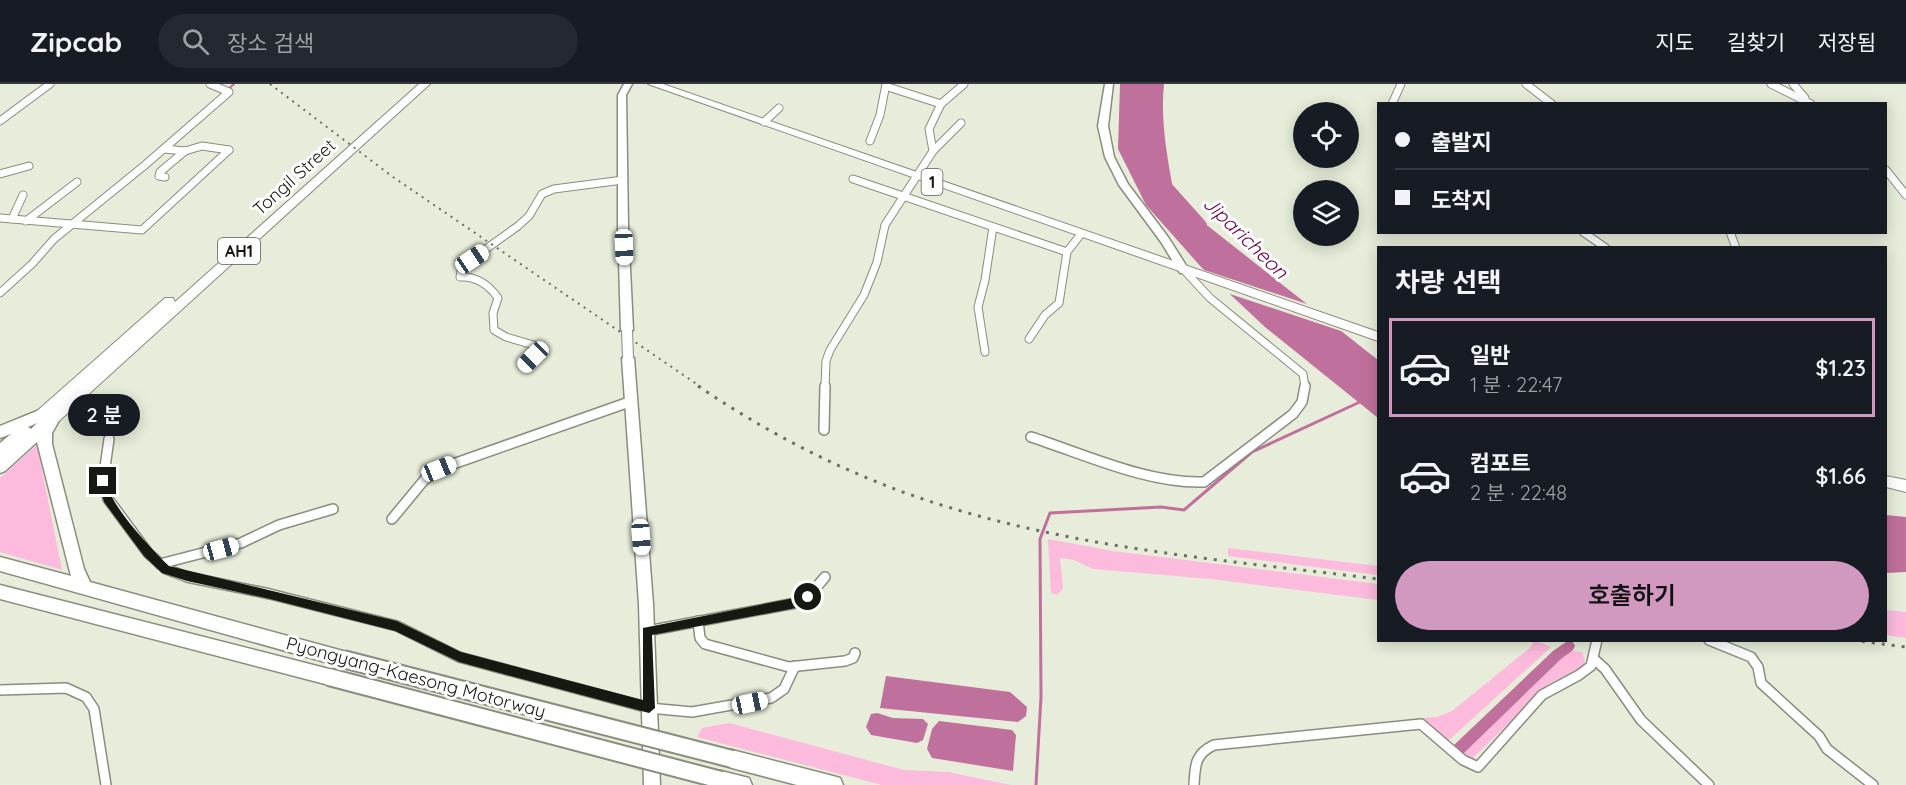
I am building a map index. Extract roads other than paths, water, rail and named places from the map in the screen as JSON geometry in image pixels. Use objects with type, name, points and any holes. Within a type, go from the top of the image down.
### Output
[{"type":"highway","name":"AH1","points":[[0,432],[48,416]]},
{"type":"highway","name":"AH1","points":[[0,466],[48,416]]},
{"type":"highway","points":[[0,452],[48,416]]},
{"type":"highway","points":[[48,416],[44,444],[76,570],[84,586]]},
{"type":"highway","name":"Pyongyang-Kaesong Motorway","points":[[0,564],[343,659],[833,785]]},
{"type":"highway","name":"Pyongyang-Kaesong Motorway","points":[[0,592],[742,785]]},
{"type":"main road","name":"Tongil Street","points":[[48,416],[412,84]]},
{"type":"main road","name":"Tongil Street","points":[[48,416],[425,84]]},
{"type":"main road","points":[[628,84],[622,95],[627,330],[647,631],[652,785]]},
{"type":"main road","name":"1","points":[[653,84],[1377,337]]},
{"type":"main road","points":[[1109,84],[1103,125],[1107,150],[1120,180],[1136,206],[1162,236],[1184,270]]},
{"type":"main road","points":[[1887,482],[1906,486]]},
{"type":"street","points":[[0,121],[50,84]]},
{"type":"street","points":[[0,293],[32,264],[69,223],[164,149],[226,90],[210,84]]},
{"type":"street","points":[[933,151],[927,138],[929,125],[940,110],[941,104],[964,84]]},
{"type":"street","points":[[1393,102],[1401,84]]},
{"type":"street","points":[[1526,84],[1549,102]]},
{"type":"street","points":[[1771,84],[1809,102]]},
{"type":"street","points":[[1793,84],[1809,102]]},
{"type":"street","points":[[870,141],[887,85],[941,104]]},
{"type":"street","points":[[764,123],[779,108]]},
{"type":"street","points":[[824,430],[826,361],[830,350],[864,295],[877,262],[885,225],[933,151],[961,123]]},
{"type":"street","points":[[0,218],[142,230],[229,150],[202,146],[185,151],[164,149]]},
{"type":"street","points":[[165,177],[159,176],[160,172],[185,151]]},
{"type":"street","points":[[0,174],[29,166]]},
{"type":"street","points":[[1887,171],[1906,195]]},
{"type":"street","points":[[853,179],[1067,252]]},
{"type":"street","points":[[524,367],[533,357],[537,346],[497,334],[491,327],[492,314],[498,297],[493,289],[471,276],[460,277],[462,266],[518,226],[529,216],[542,194],[554,189],[623,180]]},
{"type":"street","points":[[26,221],[77,182]]},
{"type":"street","points":[[12,219],[22,195]]},
{"type":"street","points":[[985,352],[978,307],[985,280],[993,227]]},
{"type":"street","points":[[1029,339],[1045,315],[1059,303],[1067,252],[1081,234]]},
{"type":"street","points":[[1586,234],[1603,246]]},
{"type":"street","points":[[1031,437],[1160,477],[1188,483],[1206,482],[1246,447],[1288,418],[1304,400],[1306,389],[1303,374],[1210,298],[1184,270]]},
{"type":"street","points":[[392,519],[425,479],[439,469],[632,401]]},
{"type":"street","points":[[109,439],[103,481],[108,499],[148,553],[166,569],[187,577],[270,594],[397,626],[459,657],[649,708],[692,712],[771,698],[780,694],[788,686],[795,666]]},
{"type":"street","points":[[160,564],[241,543],[279,525],[333,509]]},
{"type":"street","points":[[647,631],[796,603],[808,597],[825,577]]},
{"type":"street","points":[[698,621],[700,638],[705,644],[789,667],[845,661],[853,658],[855,653]]},
{"type":"street","points":[[1194,785],[1195,759],[1201,750],[1214,745],[1421,724],[1463,760],[1478,767],[1542,695],[1590,668],[1597,642]]},
{"type":"street","points":[[1715,642],[1751,657],[1758,667],[1761,683],[1818,736],[1827,748],[1873,785]]},
{"type":"street","points":[[1594,659],[1605,669],[1641,720],[1709,785]]},
{"type":"street","points":[[0,690],[66,688],[86,697],[94,709],[106,785]]},
{"type":"waterway","points":[[226,91],[234,84]]},
{"type":"waterway","name":"Jiparicheon","points":[[1161,177],[1165,185],[1200,224]]},
{"type":"waterway","points":[[1036,785],[1041,697],[1040,539],[1050,513],[1161,507],[1184,510],[1252,452],[1362,401]]},
{"type":"waterway","points":[[1459,749],[1569,646]]},
{"type":"railway","points":[[270,84],[393,177],[701,387]]},
{"type":"railway","points":[[698,386],[750,419],[831,462],[917,497],[973,514],[1030,529],[1145,550],[1377,579]]},
{"type":"railway","points":[[1867,642],[1906,647]]}]
